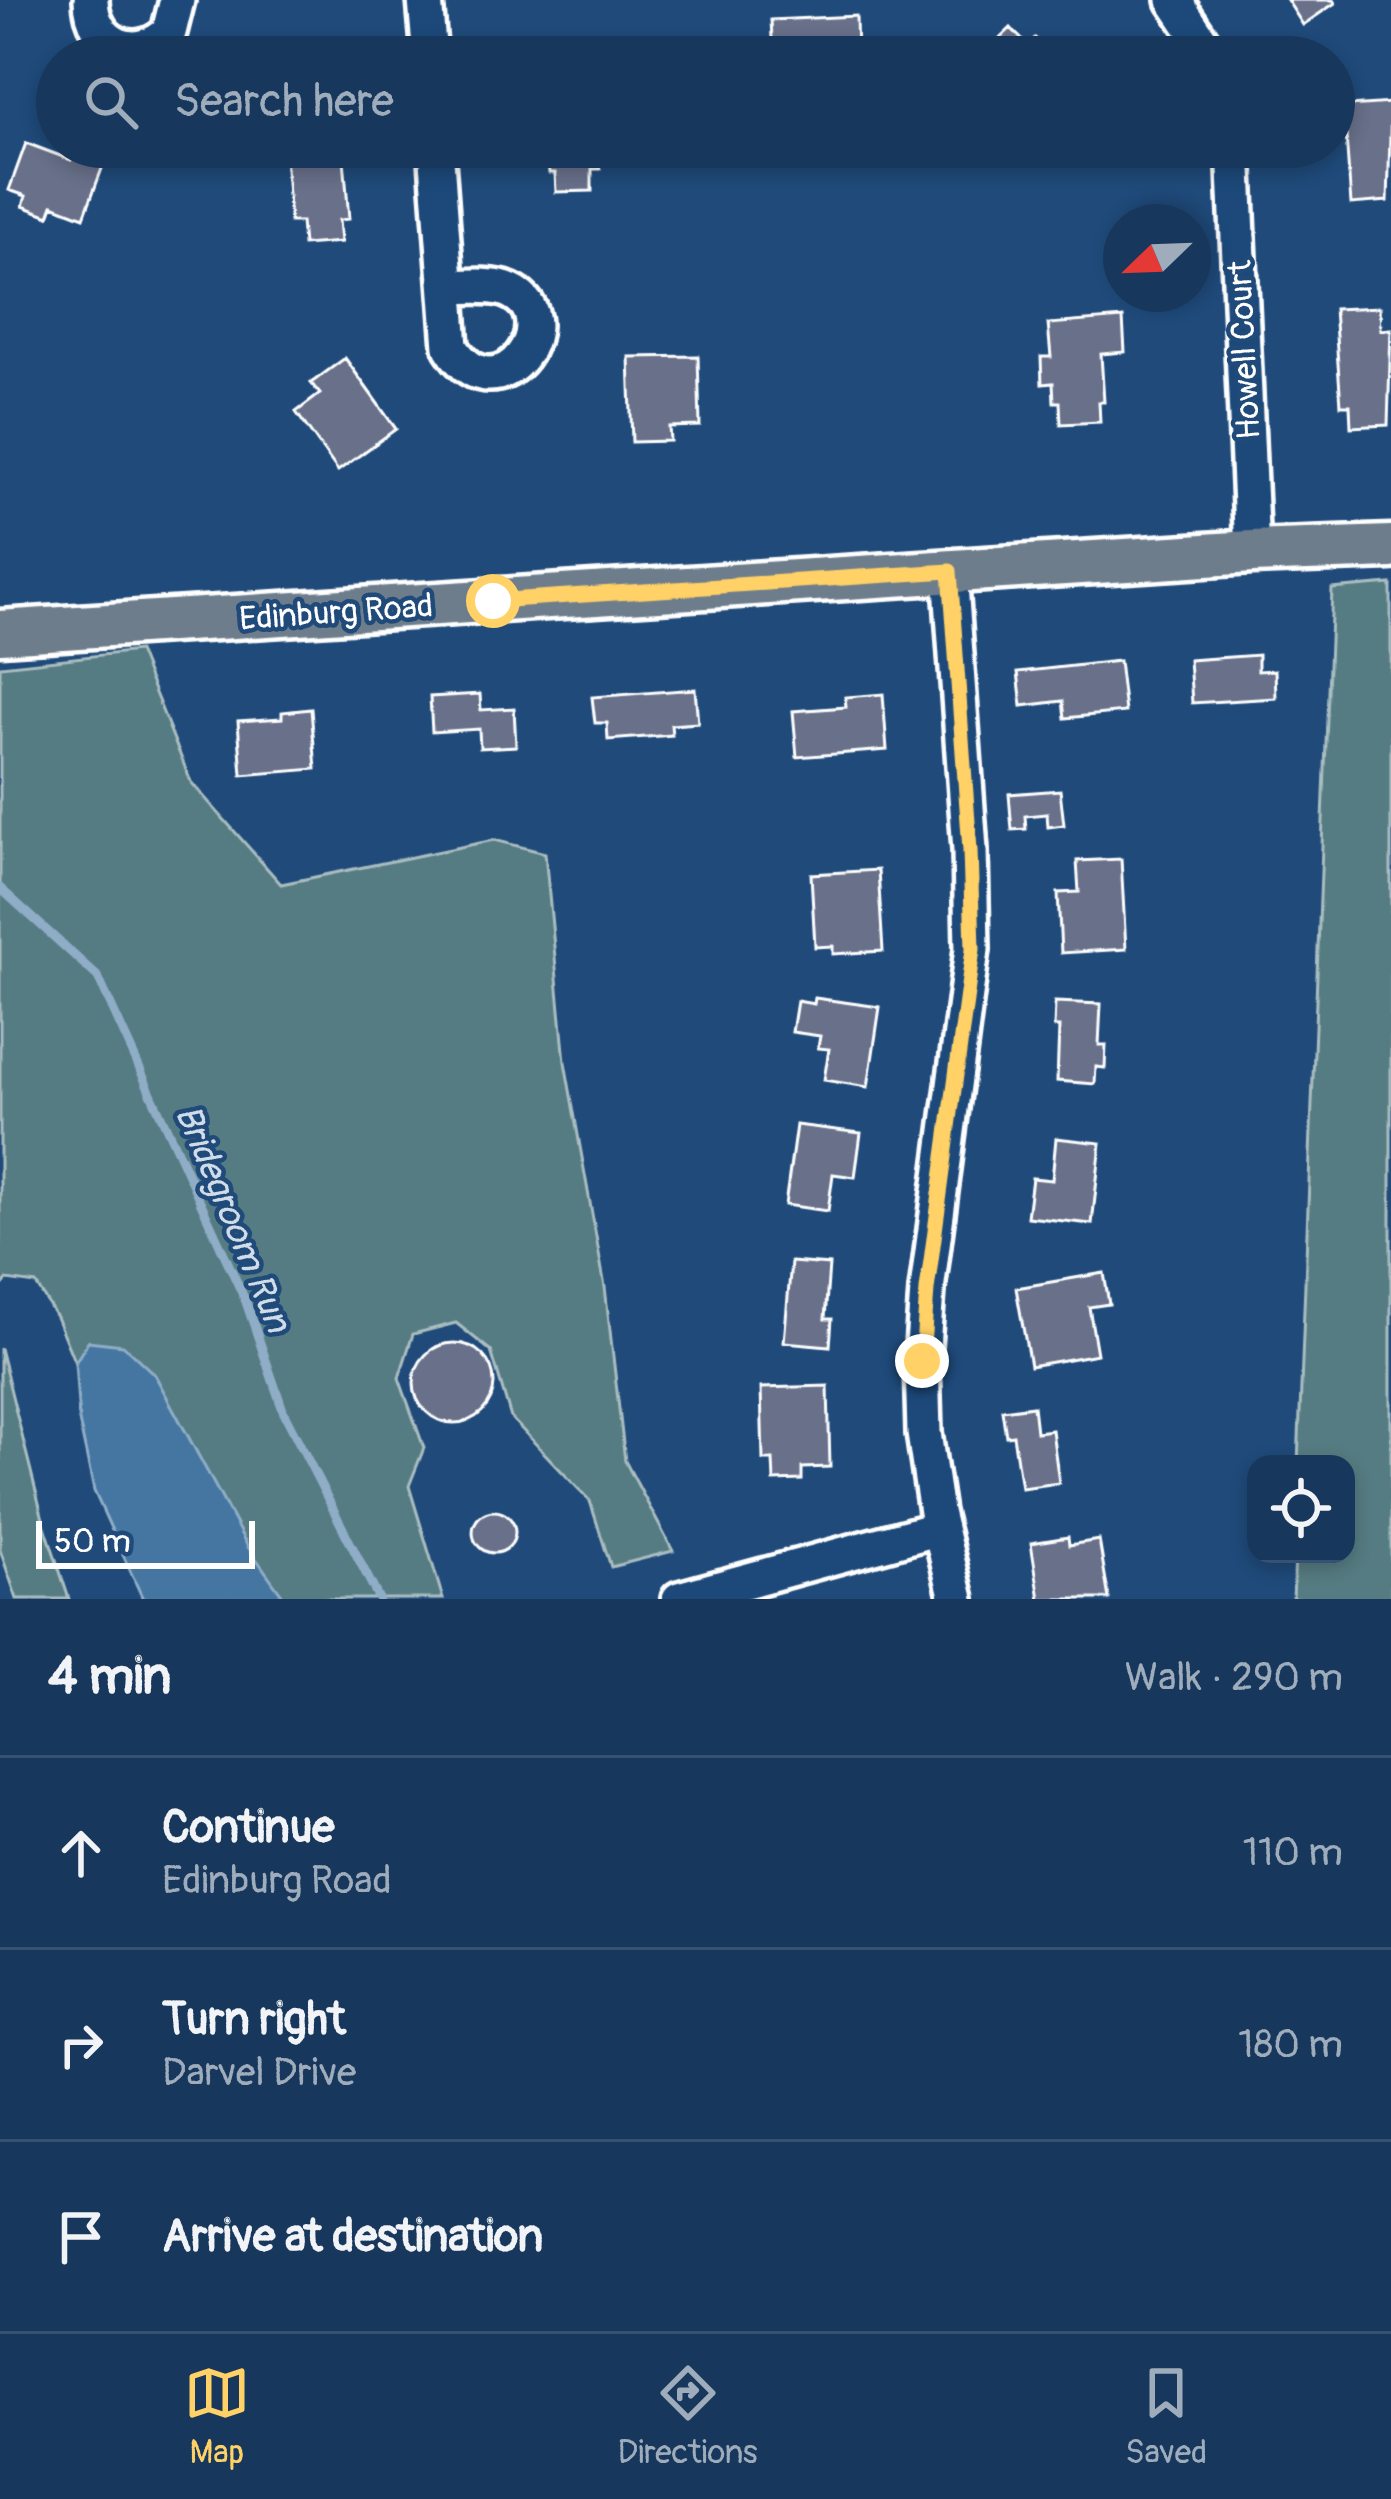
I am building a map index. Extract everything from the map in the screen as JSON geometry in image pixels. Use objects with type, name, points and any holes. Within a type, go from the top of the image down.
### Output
[{"type":"main road","name":"Edinburg Road","points":[[0,632],[1391,547]]},
{"type":"street","points":[[91,0],[99,32],[104,36]]},
{"type":"street","points":[[163,36],[169,32],[177,0]]},
{"type":"street","points":[[425,0],[428,36]]},
{"type":"street","points":[[1174,0],[1198,36]]},
{"type":"street","points":[[438,168],[447,287]]},
{"type":"street","name":"Howell Court","points":[[1235,168],[1252,552]]},
{"type":"street","points":[[950,571],[973,949],[927,1290],[922,1361],[924,1433],[957,1599]]},
{"type":"street","points":[[679,1599],[940,1528]]},
{"type":"green space","points":[[1391,584],[1391,1599],[1293,1599],[1295,1563],[1355,1563],[1355,1455],[1298,1455],[1332,589]]},
{"type":"green space","points":[[138,651],[191,782],[281,884],[494,840],[545,853],[565,1062],[605,1287],[625,1461],[673,1551],[611,1567],[590,1501],[511,1418],[491,1351],[456,1323],[413,1334],[399,1378],[424,1448],[409,1486],[443,1599],[285,1599],[89,1341],[75,1363],[36,1284],[7,1280],[0,1288],[0,666]]},
{"type":"green space","points":[[0,1348],[44,1523],[69,1599],[17,1599],[0,1550]]},
{"type":"water","points":[[88,1341],[123,1345],[155,1375],[248,1547],[285,1599],[143,1599],[94,1491],[79,1421],[75,1363]]},
{"type":"building","points":[[1287,0],[1333,0],[1335,3],[1303,25]]},
{"type":"building","points":[[856,16],[856,36],[772,36],[771,20]]},
{"type":"building","points":[[1391,103],[1388,201],[1351,204],[1348,168],[1355,168],[1355,106]]},
{"type":"building","points":[[26,143],[36,147],[36,168],[102,168],[84,217],[53,205],[49,216],[23,206],[26,196],[9,190]]},
{"type":"building","points":[[286,168],[345,168],[349,219],[339,220],[341,242],[303,245],[301,222],[290,222]]},
{"type":"building","points":[[549,168],[600,168],[592,169],[592,191],[556,192],[555,173],[549,173]]},
{"type":"building","points":[[1380,307],[1381,330],[1391,329],[1388,425],[1351,427],[1350,405],[1341,405],[1334,309]]},
{"type":"building","points":[[1123,318],[1125,352],[1101,354],[1104,402],[1099,402],[1100,422],[1061,424],[1053,383],[1042,384],[1041,357],[1051,357],[1048,324]]},
{"type":"building","points":[[698,356],[700,426],[669,427],[670,441],[632,442],[629,357]]},
{"type":"building","points":[[345,358],[396,429],[338,471],[296,412],[320,394],[311,383]]},
{"type":"building","points":[[1258,655],[1258,671],[1275,670],[1276,698],[1192,703],[1189,660]]},
{"type":"building","points":[[1119,661],[1125,712],[1065,718],[1063,701],[1022,706],[1018,672]]},
{"type":"building","points":[[695,689],[698,723],[671,725],[672,735],[608,740],[607,723],[595,723],[592,697]]},
{"type":"building","points":[[480,694],[481,710],[514,708],[516,746],[480,748],[479,729],[432,732],[430,697]]},
{"type":"building","points":[[883,694],[887,750],[797,757],[793,711],[846,707],[845,697]]},
{"type":"building","points":[[311,709],[316,769],[242,775],[238,721],[282,718],[282,712]]},
{"type":"building","points":[[1060,790],[1064,825],[1048,827],[1047,814],[1025,816],[1026,829],[1012,830],[1009,794]]},
{"type":"building","points":[[1121,859],[1126,949],[1061,953],[1058,893],[1079,892],[1077,861]]},
{"type":"building","points":[[878,870],[883,951],[833,954],[833,946],[815,947],[811,874]]},
{"type":"building","points":[[815,998],[880,1007],[868,1087],[824,1080],[829,1049],[818,1048],[820,1036],[792,1032],[797,1001],[814,1004]]},
{"type":"building","points":[[1055,1002],[1101,1004],[1099,1045],[1106,1045],[1105,1068],[1096,1067],[1095,1084],[1057,1081]]},
{"type":"building","points":[[796,1125],[861,1133],[855,1177],[833,1174],[828,1211],[785,1205]]},
{"type":"building","points":[[1056,1138],[1101,1143],[1092,1224],[1027,1217],[1032,1178],[1052,1180]]},
{"type":"building","points":[[791,1262],[829,1265],[825,1319],[832,1319],[830,1346],[784,1342]]},
{"type":"building","points":[[1104,1273],[1109,1304],[1089,1307],[1097,1354],[1030,1366],[1016,1288]]},
{"type":"building","points":[[454,1343],[482,1355],[494,1383],[482,1411],[454,1423],[426,1411],[414,1383],[426,1355]]},
{"type":"building","points":[[828,1386],[830,1467],[802,1468],[802,1480],[774,1481],[773,1460],[763,1460],[761,1388]]},
{"type":"building","points":[[1033,1406],[1036,1432],[1052,1430],[1059,1483],[1021,1488],[1013,1435],[1006,1436],[1002,1410]]},
{"type":"building","points":[[494,1511],[509,1517],[515,1532],[509,1547],[494,1553],[479,1547],[473,1532],[479,1517]]},
{"type":"building","points":[[1068,1537],[1069,1545],[1099,1540],[1109,1599],[1040,1599],[1031,1543]]},
{"type":"waterway","name":"Bridegroom Run","points":[[0,888],[98,977],[246,1302],[284,1413],[379,1599]]},
{"type":"route","points":[[493,601],[950,571],[973,949],[927,1290],[922,1361]]}]
